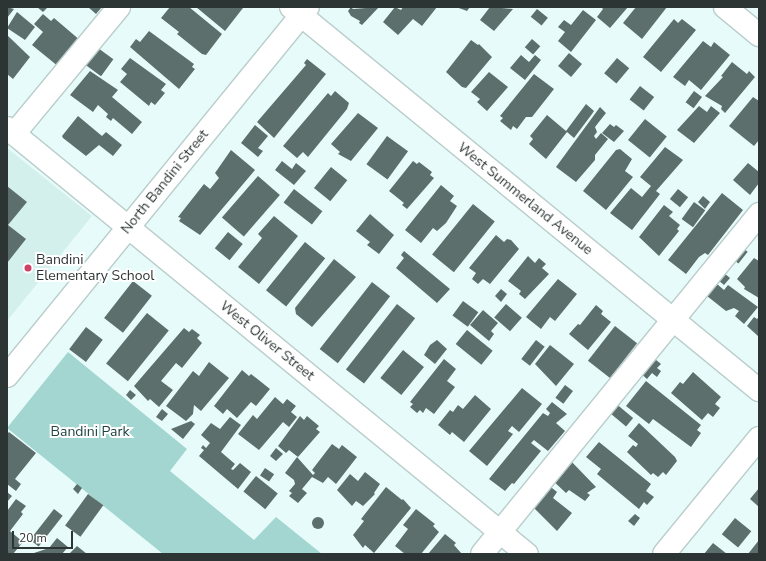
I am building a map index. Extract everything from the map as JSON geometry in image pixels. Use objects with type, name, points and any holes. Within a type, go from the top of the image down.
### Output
[{"type":"street","points":[[10,131],[118,7]]},
{"type":"street","points":[[725,7],[759,35]]},
{"type":"street","name":"North Bandini Street","points":[[7,376],[129,227],[300,10]]},
{"type":"street","name":"West Summerland Avenue","points":[[300,10],[759,390]]},
{"type":"street","name":"West Oliver Street","points":[[10,131],[527,554]]},
{"type":"street","points":[[482,554],[759,214]]},
{"type":"street","points":[[664,554],[759,438]]},
{"type":"shaded area","name":"Bandini Elementary School","points":[[7,148],[92,216],[7,321]]},
{"type":"green space","name":"Bandini Park","points":[[68,352],[187,449],[170,471],[254,540],[276,517],[322,554],[163,554],[7,428]]},
{"type":"building","points":[[7,7],[14,9],[7,18]]},
{"type":"building","points":[[37,7],[48,7],[43,12]]},
{"type":"building","points":[[88,7],[102,7],[96,14]]},
{"type":"building","points":[[170,7],[189,7],[222,34],[206,55],[202,54],[177,34],[179,32],[161,18]]},
{"type":"building","points":[[196,7],[242,7],[243,8],[225,31]]},
{"type":"building","points":[[351,7],[353,9],[379,7],[362,25],[359,23],[360,21],[351,16],[348,11]]},
{"type":"building","points":[[395,7],[401,10],[403,7],[437,7],[422,26],[413,19],[398,35],[383,22]]},
{"type":"building","points":[[456,7],[470,7],[467,11]]},
{"type":"building","points":[[490,7],[513,9],[494,31],[480,20]]},
{"type":"building","points":[[601,7],[628,7],[610,28],[597,17],[603,9]]},
{"type":"building","points":[[636,7],[667,7],[642,39],[623,23]]},
{"type":"building","points":[[537,9],[548,18],[542,26],[531,17]]},
{"type":"building","points":[[583,10],[596,20],[571,52],[558,41],[565,32],[558,27],[564,20],[571,25]]},
{"type":"building","points":[[17,12],[35,27],[25,40],[7,28]]},
{"type":"building","points":[[43,14],[51,21],[54,18],[81,41],[59,67],[32,45],[43,32],[34,24]]},
{"type":"building","points":[[674,19],[678,23],[682,19],[696,30],[661,72],[643,57]]},
{"type":"building","points":[[149,31],[194,64],[192,67],[195,69],[179,89],[130,47],[136,39],[140,42]]},
{"type":"building","points":[[7,35],[30,57],[13,79],[7,74]]},
{"type":"building","points":[[532,39],[540,46],[533,55],[525,47]]},
{"type":"building","points":[[471,40],[478,45],[479,44],[492,57],[466,88],[462,87],[446,72]]},
{"type":"building","points":[[703,41],[711,47],[714,42],[730,55],[701,90],[689,80],[685,86],[673,77]]},
{"type":"building","points":[[98,48],[113,59],[101,76],[86,65]]},
{"type":"building","points":[[569,53],[582,64],[571,77],[558,66]]},
{"type":"building","points":[[521,55],[529,62],[535,55],[541,60],[525,80],[510,68]]},
{"type":"building","points":[[130,58],[166,84],[161,90],[165,93],[155,105],[151,102],[149,106],[120,82],[127,74],[121,69]]},
{"type":"building","points":[[617,58],[629,68],[616,84],[604,73]]},
{"type":"building","points":[[307,59],[326,74],[274,138],[257,122],[306,65],[304,63]]},
{"type":"building","points":[[732,62],[747,74],[749,71],[755,77],[725,113],[721,109],[722,106],[705,96],[723,77],[721,76]]},
{"type":"building","points":[[90,71],[118,90],[112,97],[142,122],[132,134],[113,118],[111,121],[106,117],[108,114],[98,105],[93,112],[70,95]]},
{"type":"building","points":[[489,72],[508,87],[487,111],[477,102],[480,99],[471,92]]},
{"type":"building","points":[[534,74],[554,89],[532,117],[526,117],[517,129],[513,126],[511,130],[500,121],[503,118],[500,116]]},
{"type":"building","points":[[640,86],[654,97],[644,110],[630,99]]},
{"type":"building","points":[[335,91],[349,103],[347,109],[308,157],[303,152],[297,158],[283,146],[328,93],[331,96]]},
{"type":"building","points":[[694,91],[702,97],[694,108],[686,102]]},
{"type":"building","points":[[753,97],[759,101],[759,140],[754,146],[729,126]]},
{"type":"building","points":[[586,104],[594,111],[592,114],[574,138],[567,132],[546,159],[529,144],[533,139],[530,136],[547,115],[566,131]]},
{"type":"building","points":[[699,106],[707,112],[711,106],[720,113],[694,143],[677,130]]},
{"type":"building","points":[[600,107],[606,113],[595,127],[597,132],[594,136],[596,139],[601,133],[608,139],[595,155],[595,160],[576,182],[556,167]]},
{"type":"building","points":[[358,113],[378,128],[351,161],[338,154],[340,152],[331,144]]},
{"type":"building","points":[[78,116],[102,136],[106,132],[122,145],[113,156],[99,145],[86,156],[63,138],[62,136]]},
{"type":"building","points":[[645,119],[667,137],[650,158],[628,140]]},
{"type":"building","points":[[610,124],[614,127],[616,125],[624,131],[614,142],[602,133]]},
{"type":"building","points":[[255,125],[268,136],[258,148],[263,151],[258,157],[241,143]]},
{"type":"building","points":[[387,136],[408,151],[387,180],[366,164]]},
{"type":"building","points":[[665,147],[683,160],[656,191],[660,194],[632,230],[610,213],[631,188],[642,197],[651,186],[640,177]]},
{"type":"building","points":[[620,149],[632,159],[625,171],[633,177],[606,210],[583,191],[616,150]]},
{"type":"building","points":[[231,150],[255,170],[200,235],[179,221],[181,218],[178,217],[204,184],[210,189],[219,178],[215,173]]},
{"type":"building","points":[[282,161],[292,169],[296,163],[306,171],[294,185],[275,170]]},
{"type":"building","points":[[413,161],[417,164],[419,162],[432,172],[430,175],[434,178],[407,209],[402,205],[404,203],[389,191]]},
{"type":"building","points":[[748,163],[759,172],[759,183],[750,195],[733,180]]},
{"type":"building","points":[[331,167],[347,180],[330,201],[314,188]]},
{"type":"building","points":[[258,176],[280,195],[244,237],[222,218]]},
{"type":"building","points":[[441,185],[454,196],[450,201],[457,206],[446,223],[437,231],[433,228],[421,243],[405,230]]},
{"type":"building","points":[[7,186],[27,202],[8,225],[26,239],[7,263]]},
{"type":"building","points":[[294,189],[322,211],[312,225],[284,202]]},
{"type":"building","points":[[678,189],[688,197],[680,207],[670,199]]},
{"type":"building","points":[[722,193],[743,210],[708,255],[705,253],[699,257],[686,274],[668,260]]},
{"type":"building","points":[[703,196],[710,202],[705,209],[698,202]]},
{"type":"building","points":[[694,202],[705,210],[693,227],[682,219]]},
{"type":"building","points":[[473,204],[495,222],[454,272],[432,255]]},
{"type":"building","points":[[664,205],[673,212],[669,216],[680,225],[677,229],[679,231],[659,256],[639,237]]},
{"type":"building","points":[[370,214],[394,235],[379,254],[367,245],[370,242],[356,231]]},
{"type":"building","points":[[274,216],[298,236],[259,284],[238,267],[262,238],[258,234]]},
{"type":"building","points":[[228,232],[243,244],[230,260],[215,248]]},
{"type":"building","points":[[496,235],[504,242],[507,239],[511,240],[519,249],[490,284],[483,279],[478,284],[472,279],[476,273],[469,268]]},
{"type":"building","points":[[305,242],[325,258],[286,307],[266,290]]},
{"type":"building","points":[[739,245],[748,252],[738,264],[730,257]]},
{"type":"building","points":[[404,251],[450,289],[437,303],[396,268],[404,258],[401,255]]},
{"type":"building","points":[[528,256],[535,263],[539,258],[546,264],[542,268],[549,274],[525,299],[519,294],[521,291],[508,281]]},
{"type":"building","points":[[754,258],[759,261],[759,298],[744,289],[745,287],[737,279]]},
{"type":"building","points":[[334,259],[356,277],[312,327],[296,314],[295,308]]},
{"type":"building","points":[[718,268],[730,278],[724,285],[718,280]]},
{"type":"building","points":[[558,279],[577,294],[555,321],[550,317],[541,329],[526,317]]},
{"type":"building","points":[[133,281],[152,296],[123,333],[104,318]]},
{"type":"building","points":[[372,282],[390,296],[338,363],[320,349]]},
{"type":"building","points":[[717,284],[724,290],[728,285],[758,307],[744,324],[735,316],[739,311],[734,308],[726,311],[707,296]]},
{"type":"building","points":[[501,289],[507,294],[501,302],[495,296]]},
{"type":"building","points":[[463,301],[478,312],[468,327],[452,316]]},
{"type":"building","points":[[397,304],[415,318],[364,384],[346,369]]},
{"type":"building","points":[[506,304],[522,318],[510,331],[494,318]]},
{"type":"building","points":[[596,305],[603,311],[601,314],[611,322],[588,350],[569,334],[578,324],[580,325]]},
{"type":"building","points":[[483,310],[498,323],[491,331],[494,334],[489,341],[470,325]]},
{"type":"building","points":[[147,313],[169,331],[128,381],[106,364]]},
{"type":"building","points":[[754,317],[757,319],[759,317],[759,337],[747,326]]},
{"type":"building","points":[[615,326],[637,343],[610,378],[588,361]]},
{"type":"building","points":[[86,327],[103,340],[86,362],[69,349]]},
{"type":"building","points":[[184,328],[189,332],[192,329],[200,335],[197,338],[202,343],[182,368],[176,363],[161,381],[173,390],[159,407],[150,399],[148,401],[134,386]]},
{"type":"building","points":[[467,330],[493,351],[481,365],[456,344]]},
{"type":"building","points":[[437,340],[447,349],[435,364],[424,355],[430,345]]},
{"type":"building","points":[[536,340],[545,347],[530,366],[521,359]]},
{"type":"building","points":[[550,345],[574,364],[556,386],[535,364]]},
{"type":"building","points":[[403,350],[424,367],[401,395],[380,378]]},
{"type":"building","points":[[650,355],[661,364],[657,368],[661,371],[657,377],[652,373],[647,379],[637,370]]},
{"type":"building","points":[[444,359],[456,369],[447,381],[455,387],[434,414],[426,408],[423,413],[420,410],[417,413],[410,407],[413,404],[410,402]]},
{"type":"building","points":[[209,362],[229,378],[201,411],[194,405],[193,414],[186,421],[166,406],[193,371],[199,376]]},
{"type":"building","points":[[242,370],[249,376],[251,374],[270,389],[256,406],[251,402],[237,418],[227,409],[223,414],[214,406]]},
{"type":"building","points":[[693,372],[721,397],[715,404],[720,408],[713,417],[708,413],[702,420],[671,393],[680,382],[683,384]]},
{"type":"building","points":[[646,381],[701,425],[697,430],[701,433],[691,447],[653,419],[649,424],[626,406]]},
{"type":"building","points":[[565,385],[573,391],[563,404],[555,398]]},
{"type":"building","points":[[522,388],[542,404],[519,432],[512,426],[508,431],[513,434],[487,466],[469,451]]},
{"type":"building","points":[[130,390],[136,395],[131,400],[126,395]]},
{"type":"building","points":[[475,395],[491,409],[464,442],[452,432],[450,435],[438,425],[450,410],[453,412],[458,405],[463,409]]},
{"type":"building","points":[[275,397],[283,404],[287,399],[296,406],[291,412],[297,417],[289,427],[283,422],[259,450],[238,434],[253,415],[257,419]]},
{"type":"building","points":[[552,402],[567,414],[556,423],[565,431],[548,451],[534,440],[531,443],[541,451],[514,484],[512,483],[505,491],[489,479],[543,413],[548,416],[550,413],[546,409]]},
{"type":"building","points":[[614,402],[633,418],[626,426],[607,410]]},
{"type":"building","points":[[162,409],[168,414],[162,421],[156,417]]},
{"type":"building","points":[[300,416],[304,420],[307,416],[319,426],[316,429],[320,432],[298,457],[289,450],[286,453],[278,446]]},
{"type":"building","points":[[230,417],[241,425],[221,452],[235,464],[231,469],[233,470],[240,463],[251,472],[238,489],[199,456],[204,450],[201,448],[203,445],[206,448],[210,443],[201,435],[211,423],[220,429]]},
{"type":"building","points":[[191,421],[195,424],[183,439],[171,429]]},
{"type":"building","points":[[639,423],[675,457],[677,461],[666,475],[663,472],[658,477],[653,473],[651,475],[627,452],[633,445],[636,447],[638,444],[628,436]]},
{"type":"building","points":[[9,432],[36,453],[15,479],[21,484],[16,491],[7,484],[7,434]]},
{"type":"building","points":[[599,442],[651,484],[646,491],[654,497],[647,505],[644,502],[639,509],[597,474],[601,469],[586,457]]},
{"type":"building","points":[[332,444],[339,449],[342,445],[357,457],[336,484],[328,477],[323,483],[312,477],[302,489],[307,493],[298,503],[289,496],[292,493],[289,491],[295,484],[294,480],[285,473],[297,457],[313,475],[315,473],[312,470]]},
{"type":"building","points":[[276,448],[283,454],[276,461],[270,456]]},
{"type":"building","points":[[567,457],[596,487],[587,493],[590,495],[585,501],[569,490],[566,493],[551,479]]},
{"type":"building","points":[[265,468],[274,474],[269,482],[260,475]]},
{"type":"building","points":[[365,472],[380,484],[374,493],[375,494],[363,506],[356,501],[352,506],[337,490],[350,474],[358,481]]},
{"type":"building","points":[[256,476],[278,494],[265,509],[243,492]]},
{"type":"building","points":[[77,484],[82,488],[78,494],[73,489]]},
{"type":"building","points":[[547,484],[557,492],[553,498],[572,513],[557,531],[533,507]]},
{"type":"building","points":[[386,487],[402,500],[403,499],[411,508],[374,553],[365,545],[363,548],[353,535],[364,521],[361,519]]},
{"type":"building","points":[[759,488],[759,507],[750,499]]},
{"type":"building","points":[[7,492],[12,496],[7,502]]},
{"type":"building","points":[[88,494],[103,505],[80,537],[65,526]]},
{"type":"building","points":[[16,499],[26,506],[21,512],[23,514],[10,531],[23,542],[13,554],[7,554],[7,511]]},
{"type":"building","points":[[54,509],[63,516],[39,547],[30,540]]},
{"type":"building","points":[[416,509],[435,524],[433,526],[439,532],[421,554],[405,554],[395,546],[408,529],[403,525]]},
{"type":"building","points":[[635,514],[640,518],[634,526],[628,521]]},
{"type":"building","points":[[316,517],[320,517],[324,523],[320,529],[316,529],[312,525],[312,521]]},
{"type":"building","points":[[735,518],[751,531],[738,548],[722,534]]},
{"type":"building","points":[[445,534],[456,543],[454,545],[462,554],[428,554]]},
{"type":"building","points":[[57,538],[68,547],[62,554],[31,554],[49,548]]},
{"type":"building","points":[[759,540],[759,554],[748,554]]},
{"type":"building","points":[[713,543],[727,554],[704,554]]},
{"type":"building","points":[[77,546],[87,554],[69,554]]},
{"type":"place","name":"Bandini Elementary School","points":[[28,268]]}]
